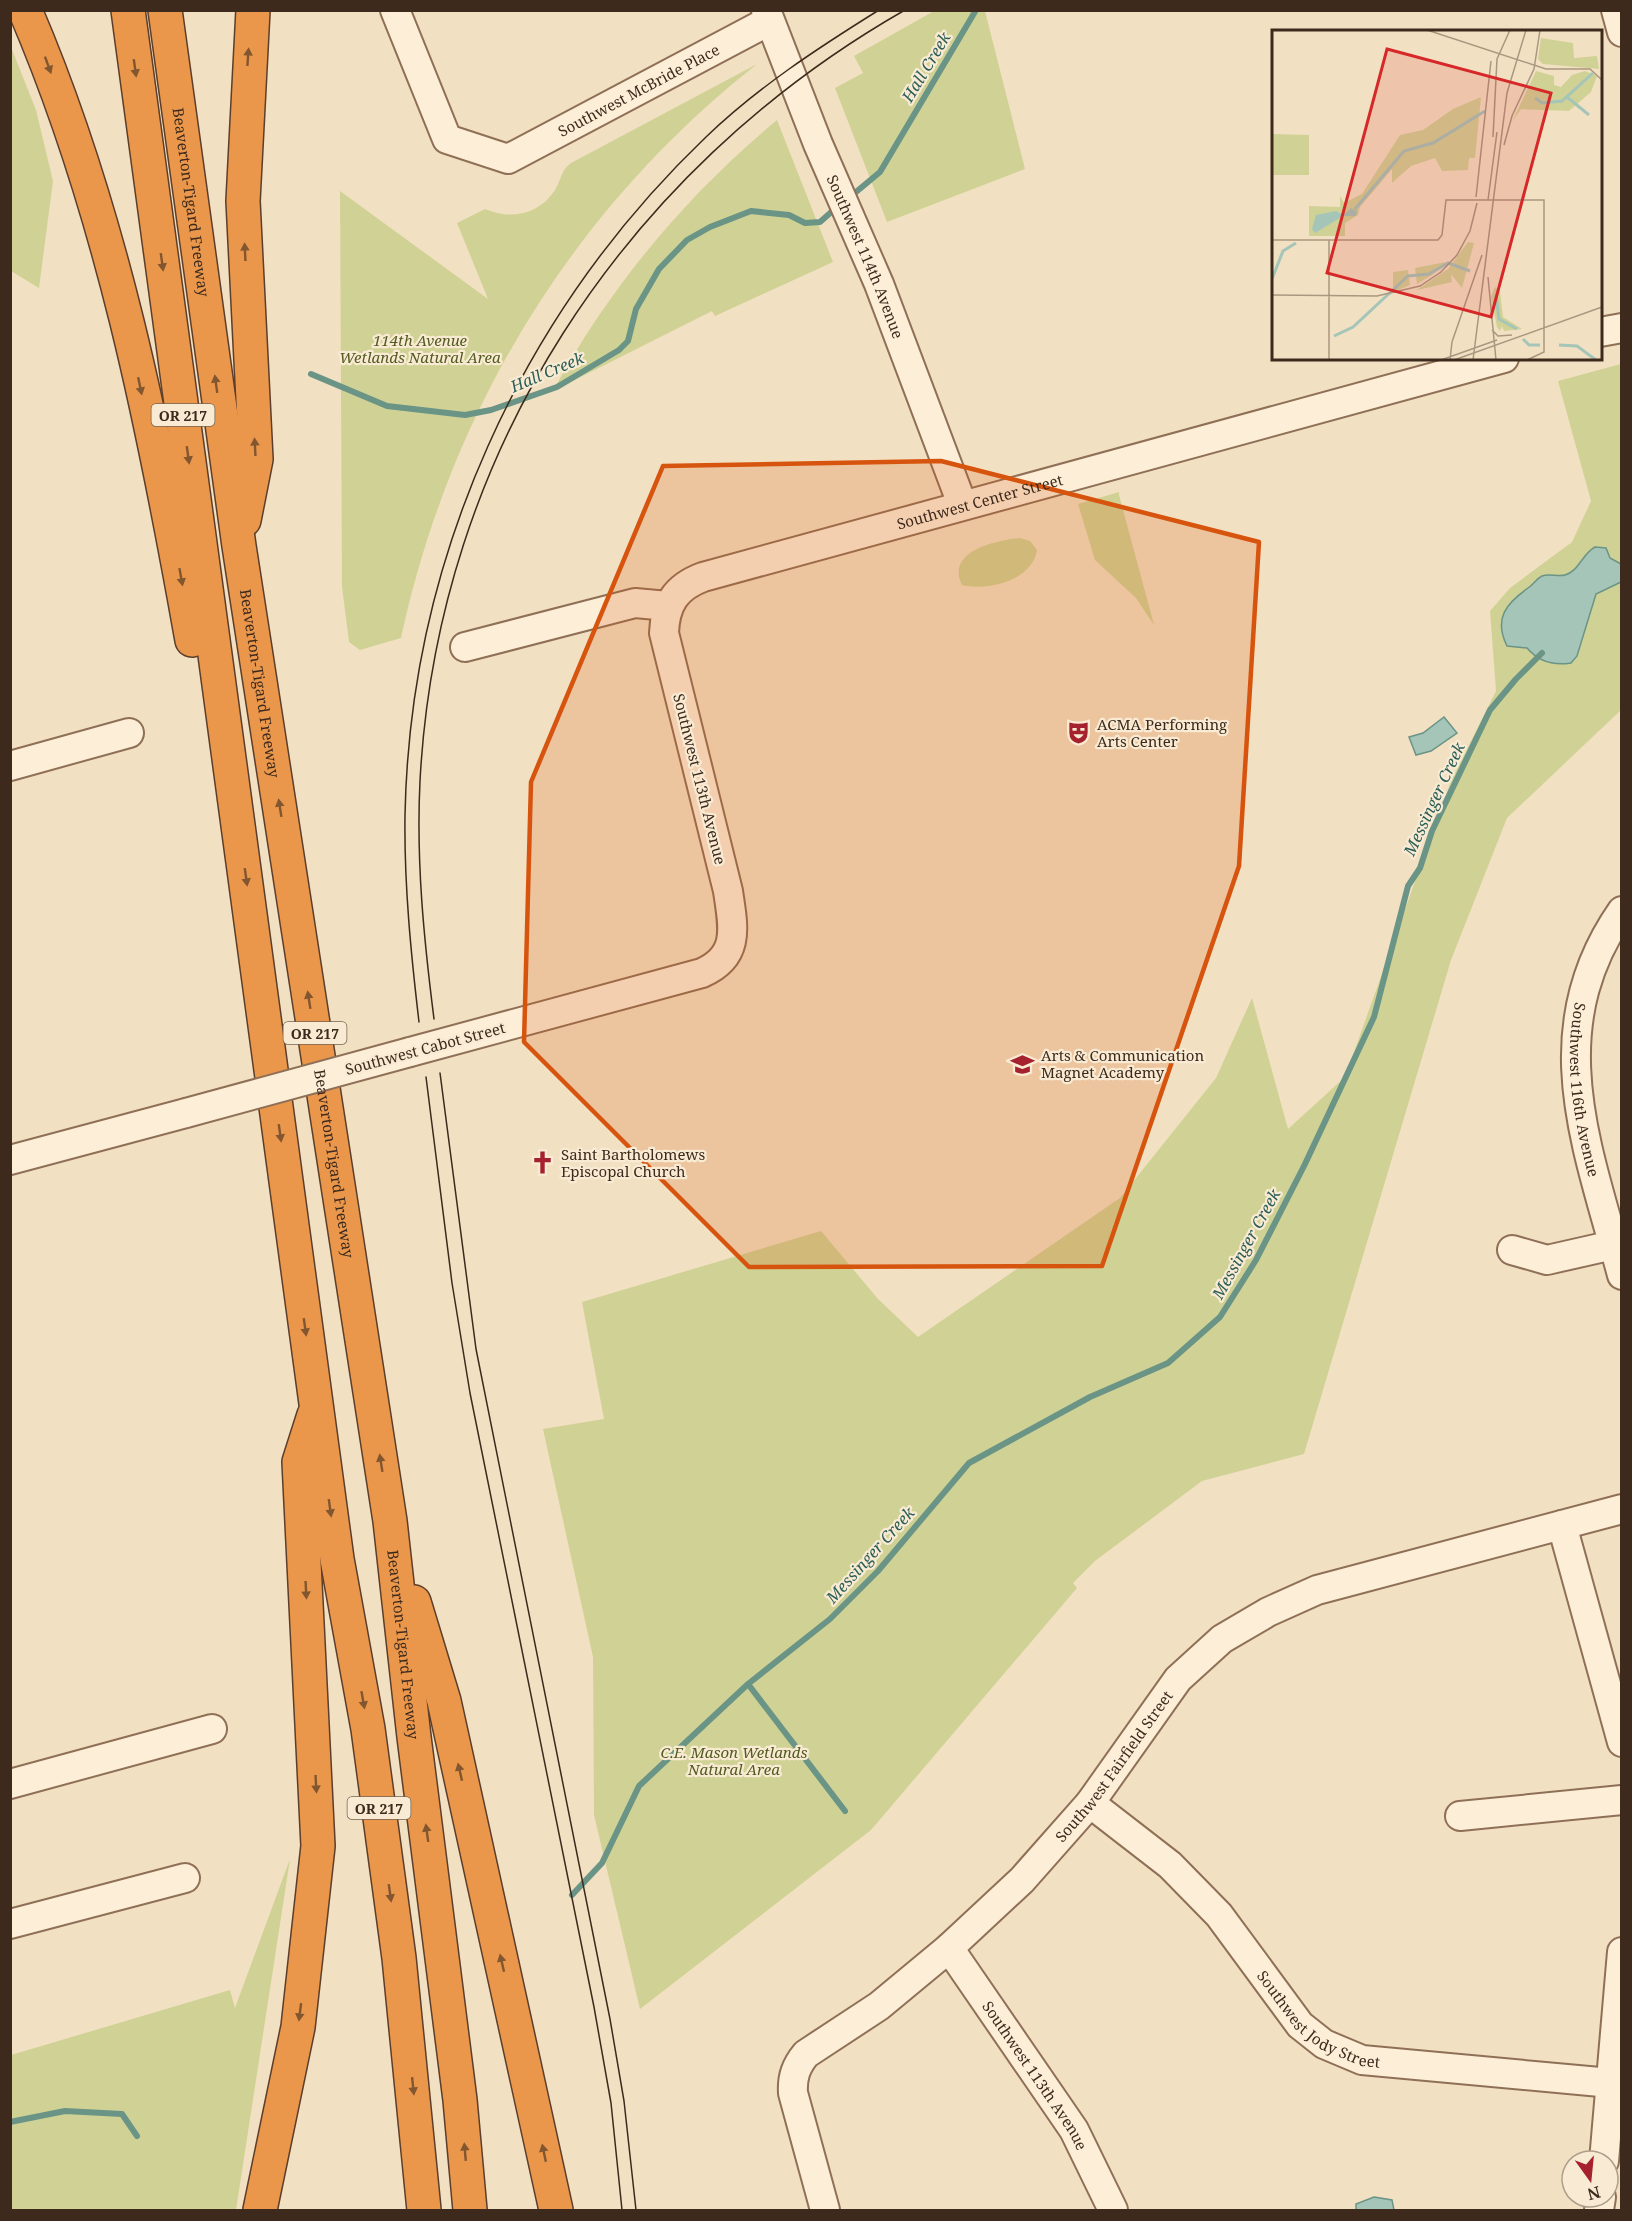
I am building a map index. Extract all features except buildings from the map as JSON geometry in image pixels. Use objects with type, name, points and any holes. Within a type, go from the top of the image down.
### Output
[{"type":"highway","points":[[25,10],[75,141],[114,276],[176,551],[216,767],[238,819]]},
{"type":"highway","name":"OR 217","points":[[128,10],[337,1559],[371,1752],[399,1958],[424,2211]]},
{"type":"highway","name":"Beaverton-Tigard Freeway","points":[[165,10],[239,546],[390,1521],[414,1737],[460,2100],[470,2211]]},
{"type":"highway","points":[[239,546],[256,459],[243,201],[253,10]]},
{"type":"highway","points":[[261,2211],[298,2027],[318,1846],[299,1462],[316,1408]]},
{"type":"highway","points":[[390,1521],[444,1701],[556,2211]]},
{"type":"street","name":"Southwest McBride Place","points":[[395,10],[447,139],[508,159],[768,16]]},
{"type":"street","points":[[1616,10],[1622,32]]},
{"type":"street","name":"Southwest 114th Avenue","points":[[768,16],[830,173],[855,229],[962,504]]},
{"type":"street","points":[[1602,332],[1622,328]]},
{"type":"street","name":"Southwest Center Street","points":[[668,606],[686,584],[703,577],[962,504],[1497,360]]},
{"type":"street","points":[[465,647],[635,603],[668,606]]},
{"type":"street","name":"Southwest 113th Avenue","points":[[668,606],[664,633],[728,891],[733,934],[727,952]]},
{"type":"street","points":[[10,766],[129,733]]},
{"type":"street","name":"Southwest 116th Avenue","points":[[1622,910],[1598,949],[1587,980],[1577,1017],[1574,1051],[1575,1082],[1583,1127],[1617,1244],[1622,1275]]},
{"type":"street","name":"Southwest Cabot Street","points":[[10,1160],[702,973],[713,968],[727,952]]},
{"type":"street","points":[[1512,1250],[1547,1260],[1617,1244]]},
{"type":"street","name":"Southwest Fairfield Street","points":[[825,2211],[793,2093],[794,2073],[799,2063],[806,2054],[879,2006],[949,1948],[1022,1880],[1090,1803],[1178,1679],[1222,1640],[1268,1612],[1317,1590],[1622,1509]]},
{"type":"street","points":[[1563,1525],[1622,1742]]},
{"type":"street","points":[[10,1784],[212,1729]]},
{"type":"street","points":[[1460,1816],[1622,1800]]},
{"type":"street","name":"Southwest Jody Street","points":[[1090,1803],[1170,1865],[1219,1915],[1300,2025],[1324,2044],[1362,2060],[1616,2083]]},
{"type":"street","points":[[10,1924],[185,1878]]},
{"type":"street","name":"Southwest 113th Avenue","points":[[949,1948],[1074,2130],[1113,2211]]},
{"type":"street","points":[[1606,2149],[1616,2083],[1622,1952]]},
{"type":"highlighted area","points":[[941,461],[1259,542],[1239,866],[1102,1266],[749,1267],[524,1042],[531,782],[663,466]]},
{"type":"green space","points":[[934,11],[985,11],[1025,169],[887,222],[835,88],[863,73],[854,56]]},
{"type":"green space","points":[[11,47],[36,110],[53,181],[39,288],[11,271]]},
{"type":"green space","name":"114th Avenue Wetlands Natural Area","points":[[757,64],[691,121],[631,183],[576,249],[528,320],[487,394],[451,473],[423,554],[401,638],[360,650],[349,642],[342,587],[340,191],[488,299],[457,223],[485,209],[504,214],[532,210],[541,205],[555,190],[565,169],[571,163]]},
{"type":"green space","points":[[777,120],[833,262],[715,316],[712,311],[553,391],[599,315],[652,245],[712,180]]},
{"type":"green space","name":"C.E. Mason Wetlands Natural Area","points":[[1621,364],[1621,710],[1507,818],[1451,960],[1304,1454],[1202,1481],[1095,1561],[1073,1583],[1077,1588],[871,1830],[640,2009],[594,1815],[593,1657],[543,1429],[604,1419],[582,1302],[821,1231],[878,1299],[918,1337],[1120,1198],[1216,1078],[1252,998],[1288,1129],[1345,1077],[1451,781],[1496,691],[1490,611],[1510,588],[1572,542],[1591,501],[1558,381]]},
{"type":"green space","points":[[1119,492],[1154,625],[1136,598],[1095,560],[1078,504]]},
{"type":"green space","points":[[1020,538],[1030,541],[1037,550],[1027,569],[1018,576],[996,585],[962,585],[959,573],[961,564],[967,556],[987,545]]},
{"type":"green space","points":[[290,1859],[236,2210],[11,2210],[11,2055],[230,1990],[235,2008]]},
{"type":"shaded area","points":[[1595,547],[1606,548],[1610,558],[1621,564],[1621,582],[1596,594],[1577,656],[1571,663],[1547,662],[1536,657],[1527,648],[1507,646],[1501,627],[1502,619],[1504,612],[1514,599],[1542,576],[1570,573]]},
{"type":"shaded area","points":[[1444,717],[1457,733],[1431,751],[1416,755],[1409,737],[1423,733]]},
{"type":"shaded area","points":[[1374,2197],[1392,2200],[1394,2210],[1356,2210],[1356,2204]]},
{"type":"waterway","name":"Hall Creek","points":[[850,197],[880,172],[976,10]]},
{"type":"waterway","name":"Hall Creek","points":[[311,374],[387,406],[465,415],[491,410],[557,387],[619,350],[628,341],[636,309],[659,269],[687,240],[710,227],[751,211],[789,215],[805,223],[820,222],[837,207]]},
{"type":"waterway","name":"Messinger Creek","points":[[572,1895],[602,1863],[639,1786],[748,1684],[830,1619],[878,1571],[969,1463],[1090,1397],[1168,1363],[1220,1317],[1256,1260],[1305,1164],[1374,1017],[1408,886],[1420,868],[1432,831],[1490,710],[1542,653]]},
{"type":"waterway","points":[[748,1684],[845,1811]]},
{"type":"waterway","points":[[10,2122],[65,2111],[122,2114],[137,2136]]},
{"type":"tram line","points":[[419,1022],[413,971],[405,841],[412,719],[428,626],[454,534],[488,446],[531,362],[582,281],[640,206],[706,137],[746,101],[811,54],[879,10]]},
{"type":"tram line","points":[[434,1019],[427,960],[419,841],[420,781],[434,661],[463,545],[507,436],[563,333],[632,238],[713,152],[804,76],[905,10]]},
{"type":"tram line","points":[[440,1073],[476,1349],[610,2019],[624,2101],[636,2210]]},
{"type":"tram line","points":[[426,1077],[452,1283],[470,1393],[594,2007],[611,2103],[622,2210]]},
{"type":"place","name":"ACMA Performing Arts Center","points":[[1079,733]]},
{"type":"place","name":"Arts & Communication Magnet Academy","points":[[1023,1064]]},
{"type":"place","name":"Saint Bartholomews Episcopal Church","points":[[543,1163]]}]
